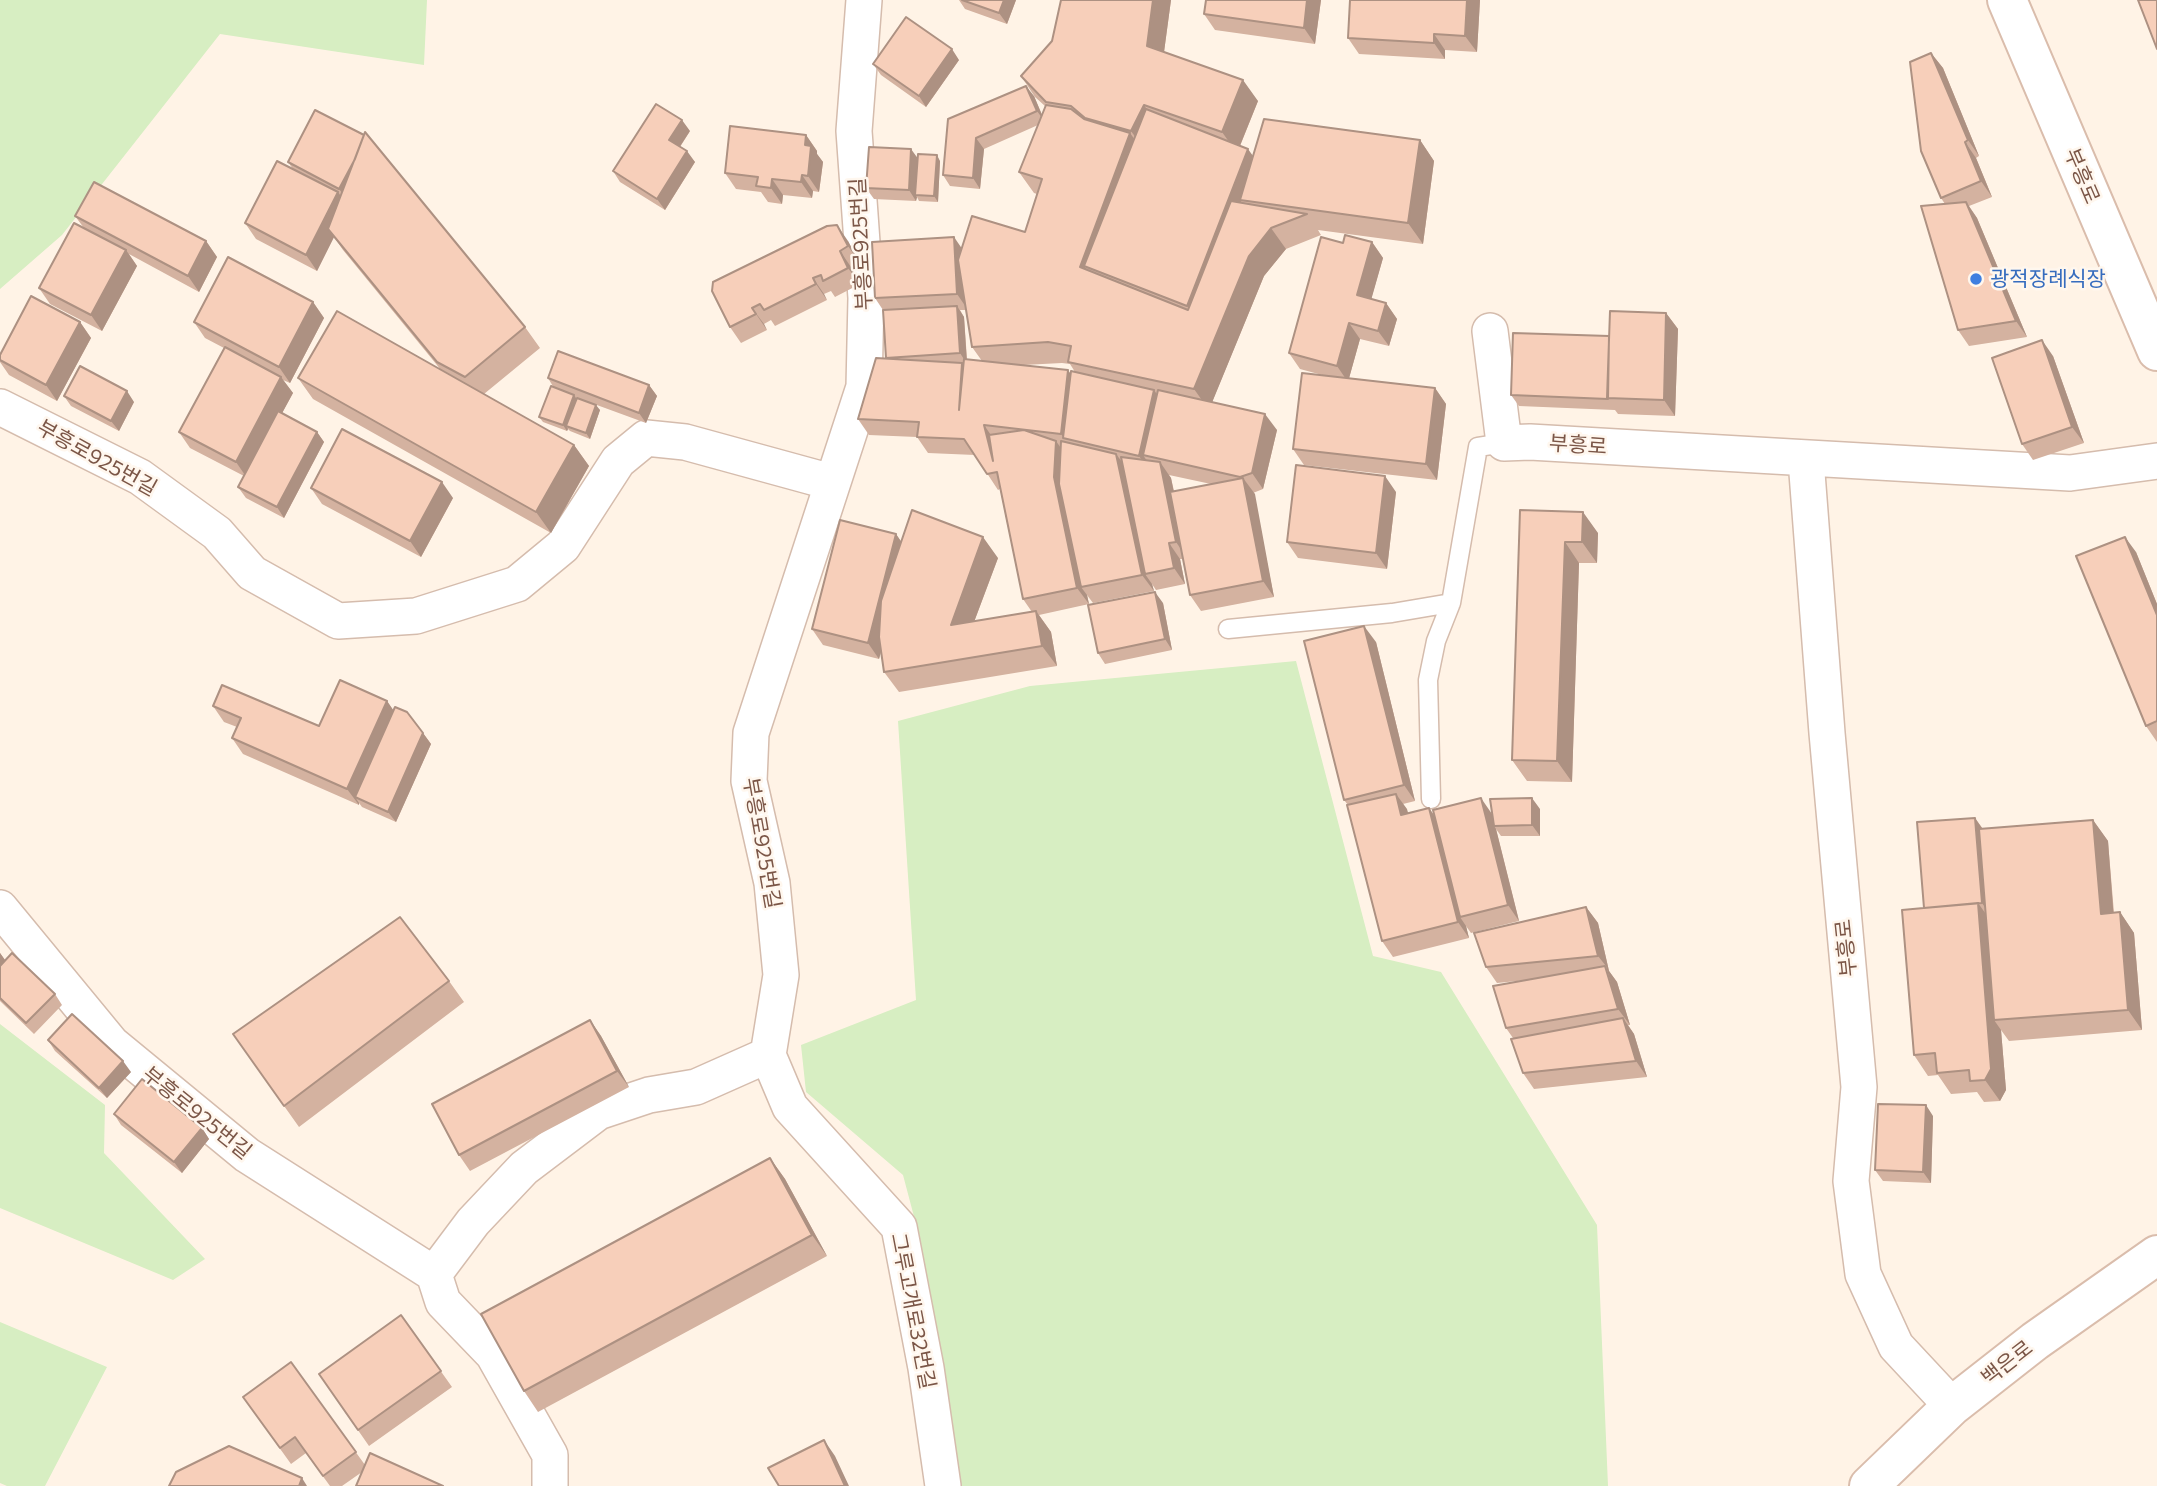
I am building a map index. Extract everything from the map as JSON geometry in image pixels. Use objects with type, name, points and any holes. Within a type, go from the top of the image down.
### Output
[{"type":"main road","name":"부흥로","points":[[2007,0],[2157,351]]},
{"type":"main road","name":"백은로","points":[[1869,1486],[1952,1406],[2035,1340],[2157,1255]]},
{"type":"main road","points":[[2035,1340],[2157,1278]]},
{"type":"street","name":"부흥로925번길","points":[[768,1055],[781,975],[772,883],[748,781],[751,733],[864,387],[866,298],[854,131],[864,0]]},
{"type":"street","points":[[1490,331],[1504,443]]},
{"type":"street","name":"부흥로925번길","points":[[0,407],[139,477],[217,533],[252,573],[338,621],[416,616],[517,584],[563,546],[618,461],[646,438],[685,442],[831,482]]},
{"type":"street","name":"부흥로","points":[[1504,443],[1530,442],[1806,460],[2070,473],[2157,461]]},
{"type":"street","name":"부흥로","points":[[1806,460],[1830,774],[1859,1087],[1851,1181],[1863,1274],[1896,1346],[1952,1406]]},
{"type":"street","name":"부흥로925번길","points":[[0,908],[112,1044],[247,1155],[433,1274]]},
{"type":"street","points":[[550,1486],[550,1455],[493,1354],[443,1302],[433,1274],[474,1222],[524,1168],[598,1112],[649,1095],[696,1087],[768,1055]]},
{"type":"street","name":"그루고개로32번길","points":[[768,1055],[790,1107],[899,1227],[926,1368],[943,1486]]},
{"type":"lane","points":[[1431,799],[1428,680],[1436,641],[1451,603],[1478,447],[1504,443]]},
{"type":"lane","points":[[1228,629],[1392,613],[1451,603]]},
{"type":"green space","points":[[0,0],[427,0],[424,65],[220,34],[62,235],[0,289]]},
{"type":"green space","points":[[1296,661],[1373,956],[1441,972],[1597,1225],[1608,1486],[953,1486],[921,1243],[903,1175],[806,1092],[801,1045],[916,1000],[898,721],[1030,686]]},
{"type":"green space","points":[[0,1024],[105,1105],[104,1153],[205,1259],[173,1280],[0,1208]]},
{"type":"green space","points":[[0,1322],[107,1367],[45,1486],[7,1486],[0,1483]]},
{"type":"building","points":[[962,0],[1004,0],[999,13]]},
{"type":"building","points":[[1061,0],[1153,0],[1147,46],[1243,80],[1222,132],[1144,105],[1131,131],[1085,118],[1071,106],[1046,102],[1021,76],[1052,41]]},
{"type":"building","points":[[1206,0],[1307,0],[1304,28],[1204,14]]},
{"type":"building","points":[[1350,0],[1467,0],[1465,36],[1434,34],[1434,43],[1348,38]]},
{"type":"building","points":[[2138,0],[2157,0],[2157,49]]},
{"type":"building","points":[[906,17],[952,49],[919,96],[873,64]]},
{"type":"building","points":[[1931,53],[1968,140],[1965,142],[1981,181],[1941,198],[1921,151],[1910,62]]},
{"type":"building","points":[[1026,86],[1037,111],[976,138],[973,178],[943,175],[948,119]]},
{"type":"building","points":[[656,104],[682,120],[669,140],[687,151],[657,199],[613,171]]},
{"type":"building","points":[[1046,105],[1071,109],[1084,119],[1130,133],[1080,267],[1188,310],[1231,201],[1307,214],[1271,228],[1249,256],[1194,389],[1068,362],[1071,346],[1048,342],[972,347],[958,260],[972,216],[1025,232],[1042,179],[1019,172]]},
{"type":"building","points":[[1146,109],[1248,149],[1187,306],[1084,266]]},
{"type":"building","points":[[315,110],[364,135],[339,189],[288,162]]},
{"type":"building","points":[[1264,119],[1420,140],[1408,223],[1240,200]]},
{"type":"building","points":[[730,126],[806,135],[805,145],[811,146],[808,176],[802,175],[801,182],[772,179],[771,188],[756,186],[758,177],[725,173]]},
{"type":"building","points":[[365,132],[525,327],[465,377],[437,362],[328,229]]},
{"type":"building","points":[[869,147],[911,149],[909,190],[866,188]]},
{"type":"building","points":[[918,154],[937,155],[934,196],[915,195]]},
{"type":"building","points":[[277,161],[338,192],[306,255],[245,223]]},
{"type":"building","points":[[94,182],[206,241],[188,276],[75,216]]},
{"type":"building","name":"광적장례식장","points":[[1966,202],[2016,321],[1958,330],[1921,206]]},
{"type":"building","points":[[74,223],[126,250],[91,315],[39,288]]},
{"type":"building","points":[[837,225],[848,246],[840,251],[848,268],[823,281],[821,275],[813,278],[816,284],[764,310],[760,304],[752,308],[756,314],[730,327],[712,291],[713,282],[827,226]]},
{"type":"building","points":[[1345,235],[1372,242],[1357,295],[1386,303],[1378,331],[1349,323],[1337,366],[1289,353],[1321,237],[1343,243]]},
{"type":"building","points":[[954,237],[957,294],[875,298],[872,242]]},
{"type":"building","points":[[228,257],[313,302],[279,367],[194,322]]},
{"type":"building","points":[[31,296],[80,322],[46,385],[0,360],[0,355]]},
{"type":"building","points":[[957,306],[960,353],[886,358],[883,310]]},
{"type":"building","points":[[337,311],[574,445],[536,512],[298,378]]},
{"type":"building","points":[[1610,311],[1666,313],[1664,400],[1607,398]]},
{"type":"building","points":[[1513,333],[1609,336],[1608,399],[1511,395]]},
{"type":"building","points":[[2042,340],[2072,427],[2022,444],[1992,358]]},
{"type":"building","points":[[225,347],[281,377],[236,462],[179,432]]},
{"type":"building","points":[[558,351],[649,385],[639,413],[548,378]]},
{"type":"building","points":[[876,358],[962,363],[959,410],[964,359],[1068,370],[1061,434],[984,425],[993,461],[989,435],[1024,430],[1056,441],[1054,477],[1077,588],[1023,599],[997,472],[987,474],[964,439],[917,437],[919,422],[858,419]]},
{"type":"building","points":[[80,366],[127,391],[111,421],[64,396]]},
{"type":"building","points":[[1071,371],[1154,390],[1139,456],[1063,438]]},
{"type":"building","points":[[1302,373],[1435,388],[1426,464],[1293,449]]},
{"type":"building","points":[[551,386],[574,395],[563,425],[539,417]]},
{"type":"building","points":[[1158,390],[1265,414],[1252,473],[1240,477],[1143,455]]},
{"type":"building","points":[[577,398],[596,405],[586,433],[566,426]]},
{"type":"building","points":[[278,411],[317,432],[277,507],[238,487]]},
{"type":"building","points":[[342,429],[442,482],[410,541],[311,488]]},
{"type":"building","points":[[1061,441],[1116,454],[1142,575],[1081,587],[1059,484]]},
{"type":"building","points":[[1121,457],[1160,462],[1176,542],[1169,543],[1174,568],[1145,574]]},
{"type":"building","points":[[1296,465],[1385,476],[1376,553],[1287,542]]},
{"type":"building","points":[[1243,478],[1263,581],[1190,595],[1170,492]]},
{"type":"building","points":[[912,510],[983,537],[951,625],[1036,611],[1042,646],[884,672],[879,637],[881,601]]},
{"type":"building","points":[[1520,510],[1583,512],[1582,542],[1565,542],[1557,761],[1512,760]]},
{"type":"building","points":[[840,520],[896,534],[868,643],[812,629]]},
{"type":"building","points":[[2125,537],[2157,615],[2157,721],[2146,726],[2076,556]]},
{"type":"building","points":[[1155,592],[1165,639],[1098,653],[1088,605]]},
{"type":"building","points":[[1364,626],[1404,785],[1344,800],[1304,641]]},
{"type":"building","points":[[340,680],[387,701],[347,789],[232,738],[241,718],[213,706],[222,685],[319,726]]},
{"type":"building","points":[[395,707],[407,712],[423,733],[388,812],[355,797]]},
{"type":"building","points":[[1396,794],[1401,815],[1429,808],[1458,922],[1382,941],[1347,805]]},
{"type":"building","points":[[1481,798],[1508,905],[1460,917],[1433,810]]},
{"type":"building","points":[[1532,798],[1532,825],[1494,826],[1490,799]]},
{"type":"building","points":[[1975,818],[1982,903],[1924,908],[1917,822]]},
{"type":"building","points":[[2093,820],[2101,914],[2120,912],[2128,1010],[1994,1020],[1979,829]]},
{"type":"building","points":[[1978,903],[1991,1069],[1985,1080],[1970,1081],[1969,1070],[1937,1073],[1935,1053],[1914,1055],[1902,910]]},
{"type":"building","points":[[1586,907],[1598,956],[1486,967],[1474,933]]},
{"type":"building","points":[[400,917],[449,981],[284,1106],[233,1034]]},
{"type":"building","points":[[12,953],[55,994],[26,1023],[0,998],[0,966]]},
{"type":"building","points":[[1605,966],[1618,1009],[1506,1028],[1493,986]]},
{"type":"building","points":[[72,1014],[123,1061],[99,1088],[48,1040]]},
{"type":"building","points":[[1623,1018],[1636,1061],[1523,1073],[1511,1039]]},
{"type":"building","points":[[590,1020],[617,1071],[459,1155],[432,1104]]},
{"type":"building","points":[[142,1079],[202,1128],[174,1162],[114,1114]]},
{"type":"building","points":[[1878,1104],[1926,1105],[1923,1172],[1875,1170]]},
{"type":"building","points":[[770,1158],[812,1235],[524,1391],[481,1314]]},
{"type":"building","points":[[401,1315],[441,1371],[358,1430],[319,1374]]},
{"type":"building","points":[[291,1362],[356,1452],[323,1476],[295,1437],[280,1448],[243,1397]]},
{"type":"building","points":[[824,1440],[845,1486],[779,1486],[768,1468]]},
{"type":"building","points":[[229,1446],[302,1478],[299,1486],[169,1486],[176,1472]]},
{"type":"building","points":[[370,1453],[443,1486],[356,1486]]},
{"type":"place","name":"광적장례식장","points":[[1976,279]]}]
